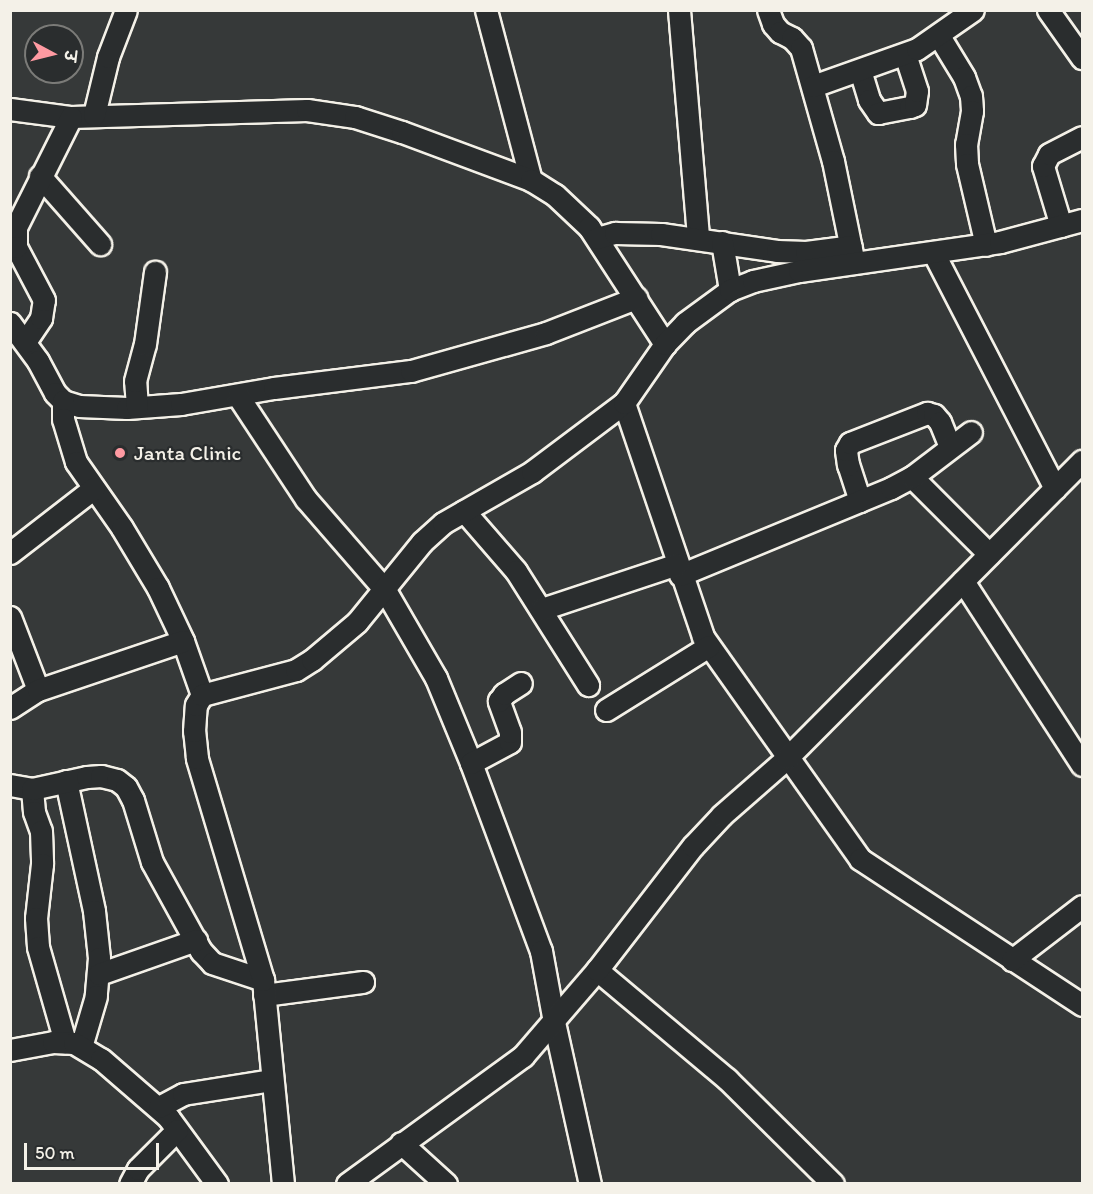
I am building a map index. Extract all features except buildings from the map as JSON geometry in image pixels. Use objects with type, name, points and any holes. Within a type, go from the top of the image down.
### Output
[{"type":"street","points":[[94,115],[108,57],[126,10]]},
{"type":"street","points":[[486,10],[531,180]]},
{"type":"street","points":[[679,10],[698,238]]},
{"type":"street","points":[[768,10],[773,24],[801,48],[813,86],[853,254]]},
{"type":"street","points":[[813,86],[905,54],[939,36],[973,10]]},
{"type":"street","points":[[1048,10],[1083,58]]},
{"type":"street","points":[[939,36],[964,76],[971,96],[972,111],[966,144],[967,164],[986,244]]},
{"type":"street","points":[[860,70],[869,100],[878,113],[910,107],[915,105],[917,91],[905,54]]},
{"type":"street","points":[[10,109],[71,117],[307,110],[354,117],[531,180],[573,211],[597,238],[665,344]]},
{"type":"street","points":[[25,342],[41,318],[44,300],[16,246],[15,227],[71,117]]},
{"type":"street","points":[[1061,226],[1043,166],[1049,153],[1083,137]]},
{"type":"street","points":[[40,176],[100,244]]},
{"type":"street","points":[[597,238],[635,232],[698,238],[777,251],[853,254],[933,252],[986,244],[1083,220]]},
{"type":"street","points":[[722,242],[730,290]]},
{"type":"street","points":[[933,252],[1055,488]]},
{"type":"street","points":[[283,1184],[263,988],[197,758],[194,731],[196,705],[202,695],[296,670],[344,635],[385,590],[422,542],[443,523],[532,472],[624,403],[665,344],[685,323],[730,290],[853,254]]},
{"type":"street","points":[[137,407],[135,381],[145,344],[155,272]]},
{"type":"street","points":[[10,323],[25,342],[55,393],[63,401],[79,406],[137,407],[238,396],[274,388],[411,371],[546,333],[636,298]]},
{"type":"street","points":[[238,396],[306,499],[385,590],[436,678],[471,763],[541,951],[554,1022],[590,1184]]},
{"type":"street","points":[[63,401],[63,419],[68,442],[76,462],[122,528],[158,588],[183,641],[202,695]]},
{"type":"street","points":[[624,403],[693,615],[709,646],[860,859],[1083,1005]]},
{"type":"street","points":[[860,501],[848,465],[846,450],[850,443],[927,413],[934,415],[939,422],[950,447]]},
{"type":"street","points":[[542,609],[679,569],[860,501],[912,477],[971,432]]},
{"type":"street","points":[[347,1184],[508,1068],[554,1022],[693,846],[722,815],[787,758],[1083,461]]},
{"type":"street","points":[[912,477],[989,554]]},
{"type":"street","points":[[10,553],[94,488]]},
{"type":"street","points":[[464,511],[516,571],[588,685]]},
{"type":"street","points":[[963,581],[1083,765]]},
{"type":"street","points":[[10,617],[38,690]]},
{"type":"street","points":[[10,708],[38,690],[183,641]]},
{"type":"street","points":[[606,710],[709,646]]},
{"type":"street","points":[[471,763],[510,742],[510,732],[500,701],[504,694],[521,683]]},
{"type":"street","points":[[10,785],[32,789],[101,776],[117,780],[126,787],[133,800],[152,862],[196,940],[212,963],[263,988],[363,982]]},
{"type":"street","points":[[66,781],[94,911],[99,974],[96,996],[73,1045]]},
{"type":"street","points":[[32,789],[34,812],[41,831],[42,864],[36,918],[38,947],[73,1045]]},
{"type":"street","points":[[1012,960],[1083,906]]},
{"type":"street","points":[[99,974],[196,940]]},
{"type":"street","points":[[597,970],[727,1079],[833,1184]]},
{"type":"street","points":[[10,1050],[53,1042],[73,1045],[101,1059],[159,1107],[217,1184]]},
{"type":"street","points":[[159,1107],[183,1094],[271,1080]]},
{"type":"street","points":[[130,1184],[138,1169],[177,1130]]},
{"type":"street","points":[[401,1143],[446,1184]]},
{"type":"place","name":"Janta Clinic","points":[[120,453]]}]
